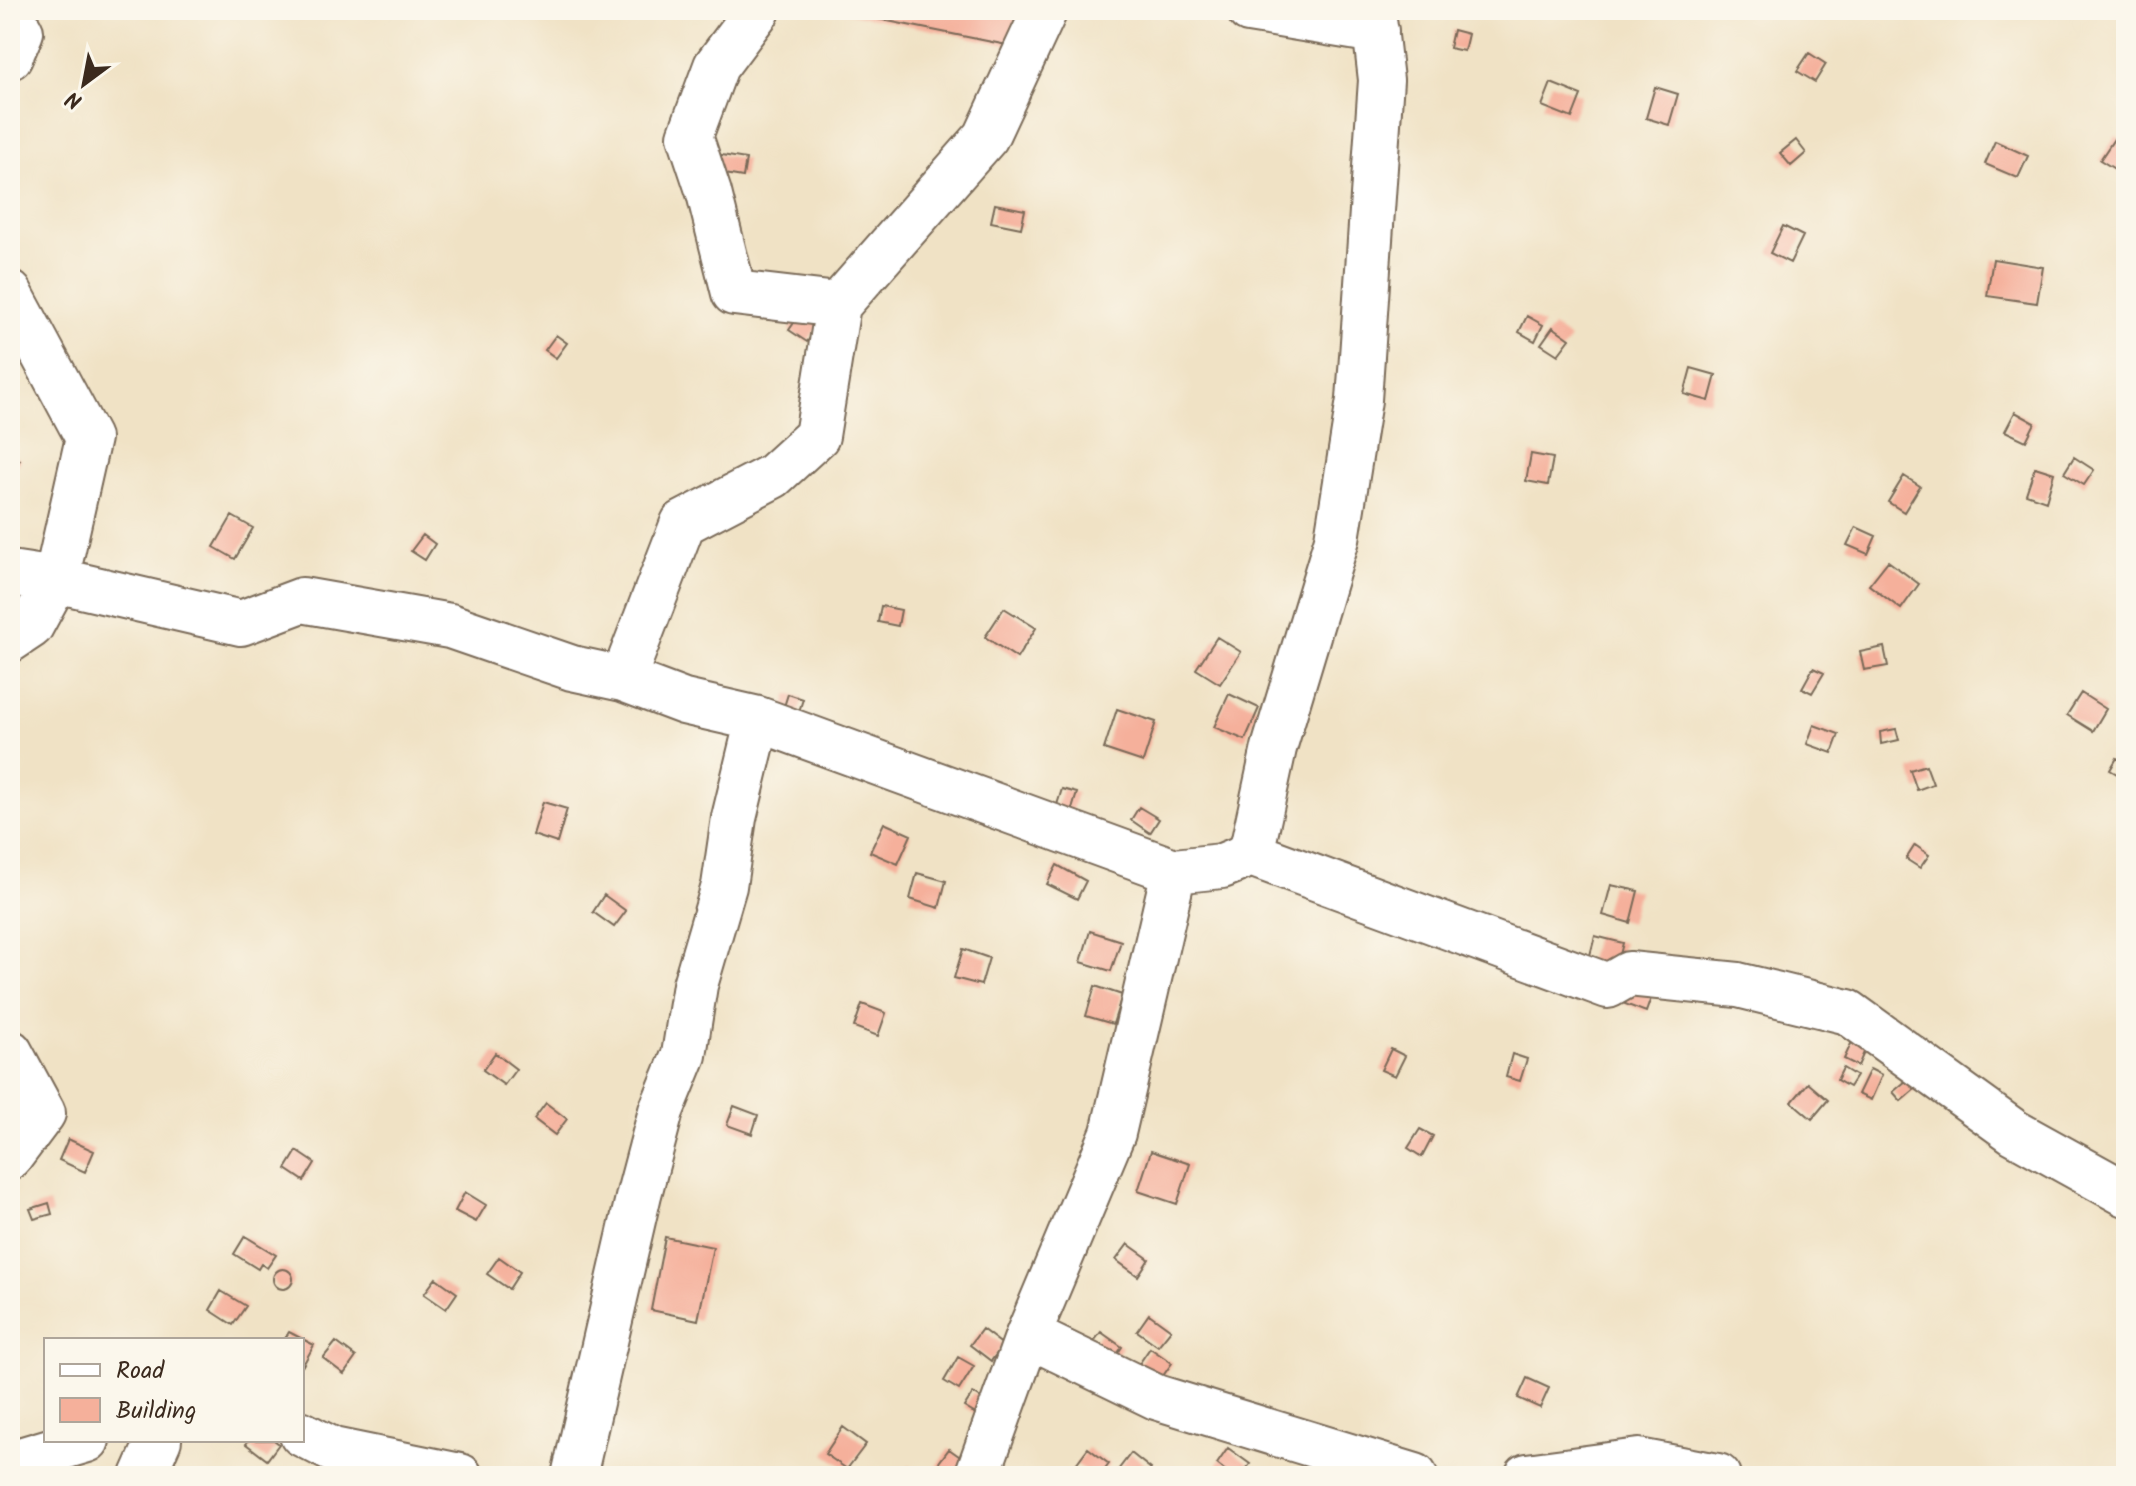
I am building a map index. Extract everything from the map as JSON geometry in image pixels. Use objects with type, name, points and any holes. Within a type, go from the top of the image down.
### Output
[{"type":"street","points":[[758,10],[716,66],[690,136],[709,193],[734,293],[838,305]]},
{"type":"street","points":[[623,679],[683,523],[773,476],[817,436],[838,305],[986,137],[1045,10]]},
{"type":"street","points":[[1249,10],[1375,20],[1381,80],[1359,400],[1337,539],[1274,748],[1251,854]]},
{"type":"street","points":[[10,13],[21,32],[10,57]]},
{"type":"street","points":[[10,293],[88,438],[56,580],[31,626],[10,640]]},
{"type":"street","points":[[10,573],[56,580],[241,623],[302,600],[450,626],[572,668],[623,679],[684,702],[758,719],[1174,871],[1222,866],[1251,854],[1608,986],[1629,974],[1738,985],[1848,1012],[2014,1132],[2126,1194]]},
{"type":"street","points":[[574,1476],[639,1194],[661,1111],[684,1055],[695,985],[724,886],[734,818],[758,719]]},
{"type":"street","points":[[977,1476],[1028,1335],[1113,1133],[1174,871]]},
{"type":"street","points":[[10,1052],[43,1113],[10,1157]]},
{"type":"street","points":[[1028,1335],[1156,1397],[1415,1476]]},
{"type":"street","points":[[304,1435],[333,1450],[460,1476]]},
{"type":"street","points":[[10,1463],[80,1442]]},
{"type":"street","points":[[143,1476],[158,1442]]},
{"type":"street","points":[[1527,1476],[1639,1461],[1718,1476]]},
{"type":"building","points":[[833,10],[1024,10],[1017,47]]},
{"type":"building","points":[[1453,30],[1468,34],[1464,51],[1449,48]]},
{"type":"building","points":[[1809,53],[1826,64],[1815,82],[1797,71]]},
{"type":"building","points":[[1551,83],[1581,95],[1572,118],[1542,106]]},
{"type":"building","points":[[1655,87],[1678,94],[1669,125],[1646,118]]},
{"type":"building","points":[[2116,136],[2126,143],[2126,176],[2100,160]]},
{"type":"building","points":[[1796,140],[1806,153],[1791,166],[1780,153]]},
{"type":"building","points":[[1995,141],[2028,156],[2018,178],[1985,164]]},
{"type":"building","points":[[716,154],[746,159],[743,177],[713,172]]},
{"type":"building","points":[[995,204],[1025,210],[1021,228],[991,222]]},
{"type":"building","points":[[1783,226],[1803,236],[1790,263],[1770,253]]},
{"type":"building","points":[[1993,259],[2043,267],[2037,303],[1987,296]]},
{"type":"building","points":[[803,310],[821,322],[807,342],[789,330]]},
{"type":"building","points":[[1527,316],[1543,325],[1535,341],[1519,332]]},
{"type":"building","points":[[1553,327],[1570,339],[1558,355],[1541,344]]},
{"type":"building","points":[[556,335],[567,343],[556,358],[545,350]]},
{"type":"building","points":[[1691,368],[1716,375],[1709,401],[1684,394]]},
{"type":"building","points":[[2015,412],[2035,423],[2026,441],[2005,431]]},
{"type":"building","points":[[10,452],[20,460],[10,473]]},
{"type":"building","points":[[1531,454],[1553,458],[1548,485],[1526,481]]},
{"type":"building","points":[[2074,457],[2094,470],[2084,485],[2064,473]]},
{"type":"building","points":[[2035,467],[2054,473],[2046,501],[2026,494]]},
{"type":"building","points":[[1904,476],[1920,486],[1904,512],[1888,502]]},
{"type":"building","points":[[232,516],[253,528],[235,559],[214,547]]},
{"type":"building","points":[[1856,527],[1876,536],[1868,554],[1847,545]]},
{"type":"building","points":[[423,535],[435,544],[425,560],[411,551]]},
{"type":"building","points":[[1888,561],[1919,584],[1901,609],[1869,585]]},
{"type":"building","points":[[881,606],[901,610],[898,626],[878,622]]},
{"type":"building","points":[[1004,608],[1036,628],[1017,658],[985,637]]},
{"type":"building","points":[[1217,637],[1241,652],[1220,684],[1196,669]]},
{"type":"building","points":[[1884,647],[1888,666],[1864,670],[1860,652]]},
{"type":"building","points":[[1813,668],[1824,673],[1812,693],[1802,688]]},
{"type":"building","points":[[2081,693],[2106,709],[2093,731],[2067,715]]},
{"type":"building","points":[[788,694],[803,699],[796,721],[781,716]]},
{"type":"building","points":[[1229,694],[1259,708],[1245,740],[1214,727]]},
{"type":"building","points":[[1117,709],[1156,722],[1143,762],[1104,749]]},
{"type":"building","points":[[1814,725],[1839,734],[1832,753],[1807,744]]},
{"type":"building","points":[[1896,729],[1899,740],[1881,744],[1880,732]]},
{"type":"building","points":[[2117,758],[2126,764],[2126,779],[2110,770]]},
{"type":"building","points":[[1926,765],[1933,784],[1917,790],[1910,770]]},
{"type":"building","points":[[1062,789],[1077,793],[1070,816],[1055,811]]},
{"type":"building","points":[[543,802],[567,809],[557,843],[533,835]]},
{"type":"building","points":[[1139,807],[1159,819],[1150,833],[1131,820]]},
{"type":"building","points":[[884,823],[911,835],[898,864],[870,852]]},
{"type":"building","points":[[1915,845],[1929,855],[1920,868],[1906,859]]},
{"type":"building","points":[[1057,865],[1086,881],[1077,899],[1047,884]]},
{"type":"building","points":[[917,873],[946,881],[939,908],[910,899]]},
{"type":"building","points":[[1611,885],[1638,891],[1630,923],[1603,915]]},
{"type":"building","points":[[604,895],[626,911],[614,927],[593,912]]},
{"type":"building","points":[[1090,931],[1121,941],[1111,971],[1081,962]]},
{"type":"building","points":[[1595,936],[1623,943],[1615,974],[1587,967]]},
{"type":"building","points":[[963,949],[989,958],[981,985],[954,978]]},
{"type":"building","points":[[1633,984],[1653,992],[1646,1012],[1625,1004]]},
{"type":"building","points":[[1095,986],[1122,995],[1113,1024],[1086,1016]]},
{"type":"building","points":[[862,1004],[886,1013],[878,1036],[854,1027]]},
{"type":"building","points":[[1855,1035],[1869,1041],[1858,1066],[1844,1059]]},
{"type":"building","points":[[1391,1049],[1405,1056],[1395,1076],[1381,1070]]},
{"type":"building","points":[[495,1053],[516,1069],[504,1085],[483,1070]]},
{"type":"building","points":[[1512,1054],[1527,1059],[1520,1081],[1506,1077]]},
{"type":"building","points":[[1843,1068],[1856,1076],[1849,1087],[1837,1080]]},
{"type":"building","points":[[1870,1069],[1882,1075],[1871,1100],[1858,1094]]},
{"type":"building","points":[[1913,1075],[1921,1084],[1901,1101],[1893,1092]]},
{"type":"building","points":[[1808,1083],[1828,1100],[1812,1119],[1792,1102]]},
{"type":"building","points":[[546,1103],[567,1119],[555,1135],[534,1119]]},
{"type":"building","points":[[734,1106],[758,1115],[752,1134],[727,1125]]},
{"type":"building","points":[[1420,1129],[1433,1136],[1422,1157],[1408,1148]]},
{"type":"building","points":[[68,1139],[94,1151],[85,1172],[59,1160]]},
{"type":"building","points":[[297,1151],[315,1163],[304,1181],[286,1169]]},
{"type":"building","points":[[1151,1151],[1190,1164],[1177,1204],[1138,1191]]},
{"type":"building","points":[[465,1192],[486,1205],[476,1222],[455,1211]]},
{"type":"building","points":[[49,1203],[52,1214],[34,1219],[30,1209]]},
{"type":"building","points":[[245,1236],[276,1255],[267,1268],[261,1264],[258,1269],[234,1254]]},
{"type":"building","points":[[665,1237],[713,1247],[698,1320],[651,1310]]},
{"type":"building","points":[[1128,1244],[1149,1259],[1138,1276],[1116,1260]]},
{"type":"building","points":[[499,1257],[520,1272],[509,1289],[487,1274]]},
{"type":"building","points":[[279,1269],[287,1269],[293,1279],[287,1289],[279,1289],[273,1283],[273,1275]]},
{"type":"building","points":[[436,1278],[457,1293],[446,1309],[424,1294]]},
{"type":"building","points":[[221,1291],[246,1306],[233,1325],[210,1310]]},
{"type":"building","points":[[1149,1314],[1171,1330],[1158,1346],[1137,1331]]},
{"type":"building","points":[[982,1329],[1003,1345],[991,1361],[970,1345]]},
{"type":"building","points":[[289,1332],[301,1338],[285,1338]]},
{"type":"building","points":[[1101,1332],[1122,1347],[1111,1363],[1089,1348]]},
{"type":"building","points":[[304,1340],[314,1345],[304,1363]]},
{"type":"building","points":[[336,1342],[356,1357],[344,1374],[323,1358]]},
{"type":"building","points":[[1150,1348],[1172,1363],[1160,1380],[1139,1364]]},
{"type":"building","points":[[958,1357],[974,1366],[959,1390],[944,1381]]},
{"type":"building","points":[[1527,1378],[1549,1388],[1540,1408],[1518,1398]]},
{"type":"building","points":[[973,1393],[987,1402],[979,1416],[964,1407]]},
{"type":"building","points":[[843,1427],[866,1444],[847,1469],[825,1454]]},
{"type":"building","points":[[276,1442],[279,1444],[267,1460],[246,1444]]},
{"type":"building","points":[[1088,1448],[1109,1464],[1100,1476],[1092,1476],[1076,1464]]},
{"type":"building","points":[[1228,1448],[1250,1464],[1241,1476],[1232,1476],[1217,1464]]},
{"type":"building","points":[[949,1449],[970,1464],[961,1476],[951,1476],[937,1465]]},
{"type":"building","points":[[1131,1453],[1151,1469],[1146,1476],[1126,1476],[1118,1470]]},
{"type":"building","points":[[909,1465],[923,1476],[901,1476]]}]
